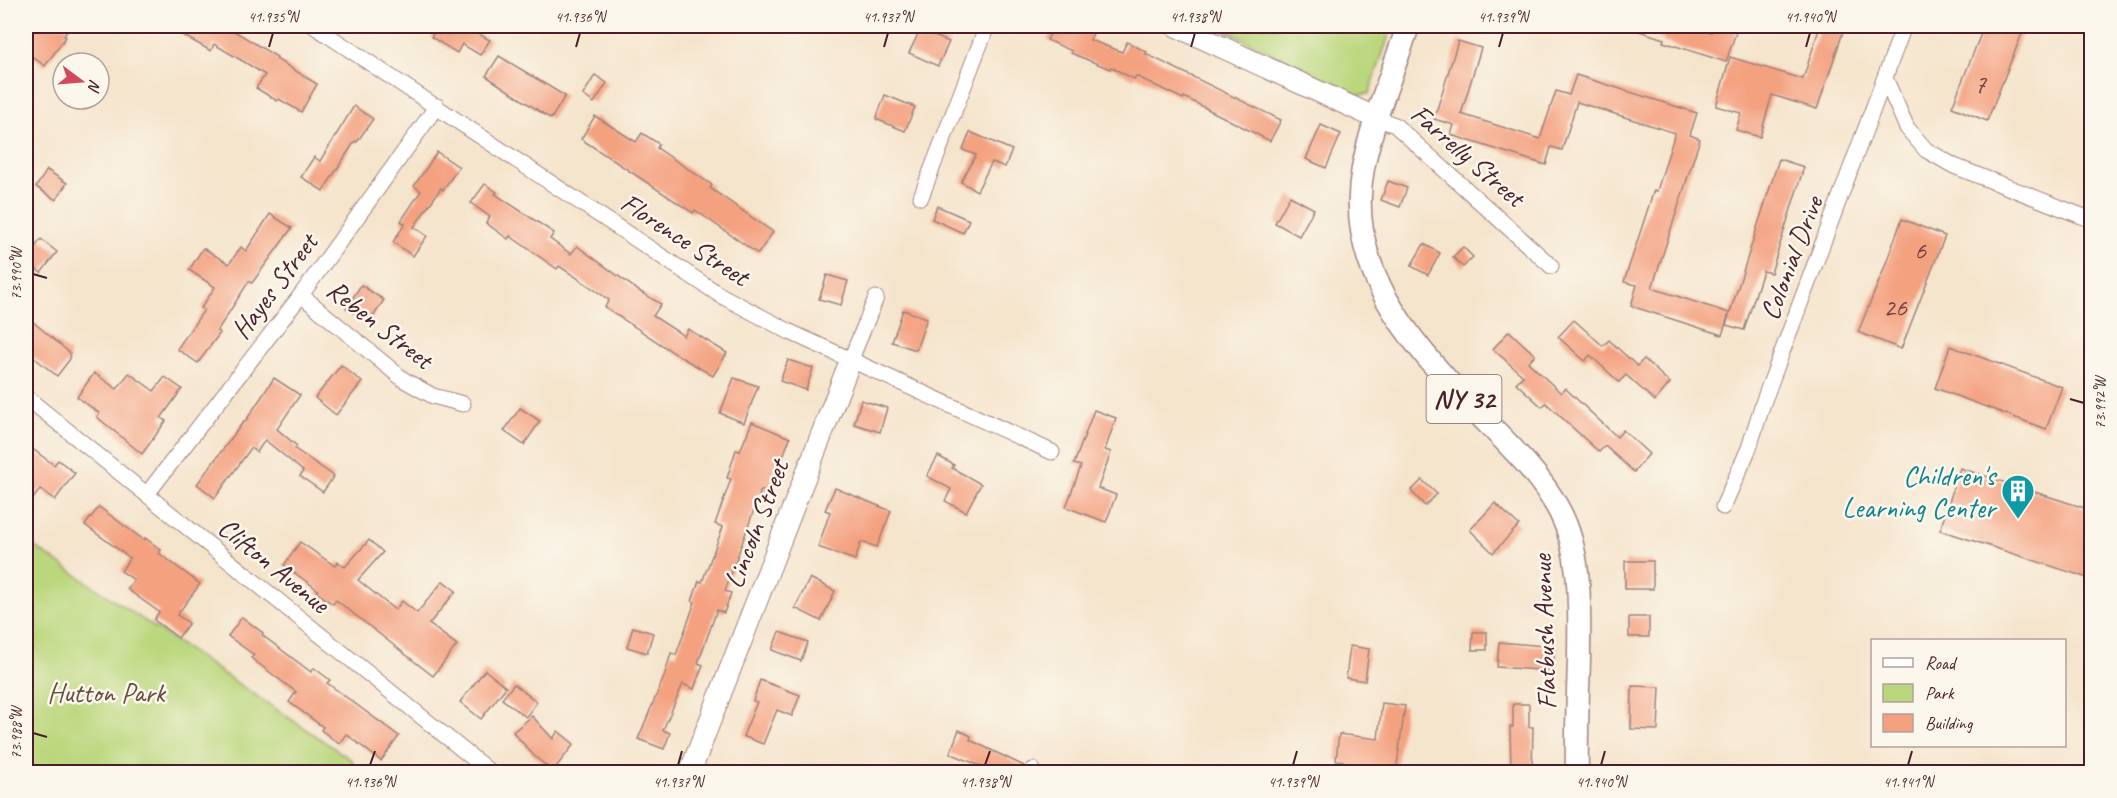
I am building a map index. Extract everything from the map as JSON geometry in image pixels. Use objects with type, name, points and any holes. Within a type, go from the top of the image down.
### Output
[{"type":"main road","name":"Flatbush Avenue","points":[[1408,26],[1376,118],[1362,169],[1359,198],[1360,226],[1366,254],[1378,284],[1411,339],[1431,364],[1532,472],[1561,513],[1575,561],[1579,620],[1577,772]]},
{"type":"street","name":"Florence Street","points":[[315,26],[720,295],[790,332],[1052,452]]},
{"type":"street","points":[[921,197],[987,26]]},
{"type":"street","name":"Farrelly Street","points":[[1176,26],[1395,125],[1551,266]]},
{"type":"street","name":"Colonial Drive","points":[[1723,507],[1749,448],[1763,403],[1904,26]]},
{"type":"street","points":[[1885,78],[1907,128],[1926,150],[1954,166],[2091,220]]},
{"type":"street","name":"Hayes Street","points":[[147,494],[301,295],[437,106]]},
{"type":"street","name":"Reben Street","points":[[301,295],[404,380],[433,396],[463,404]]},
{"type":"street","name":"Lincoln Street","points":[[690,772],[876,298]]},
{"type":"street","name":"Clifton Avenue","points":[[26,397],[490,772]]},
{"type":"green space","points":[[1216,26],[1392,26],[1369,94],[1357,95]]},
{"type":"green space","name":"Hutton Park","points":[[26,541],[353,761],[349,772],[26,772]]},
{"type":"building","points":[[26,26],[70,26],[64,36],[66,37],[56,51],[51,51],[51,58],[45,66],[26,52]]},
{"type":"building","points":[[166,26],[226,26],[317,84],[301,112],[256,88],[265,75],[214,44],[211,51]]},
{"type":"building","points":[[438,26],[463,26],[490,40],[480,55],[462,44],[457,53],[431,37]]},
{"type":"building","points":[[1054,26],[1096,26],[1090,40],[1122,52],[1127,42],[1147,52],[1146,54],[1281,120],[1270,141],[1184,97],[1183,99],[1136,76],[1134,79],[1111,67],[1110,69],[1071,53],[1072,51],[1047,40]]},
{"type":"building","points":[[1631,26],[1690,26],[1711,32],[1713,26],[1738,26],[1726,62],[1663,42],[1664,39],[1630,28]]},
{"type":"building","points":[[1820,26],[1845,26],[1817,109],[1772,95],[1760,137],[1736,130],[1741,113],[1716,106],[1730,57],[1803,79]]},
{"type":"building","points":[[1984,26],[2025,26],[1987,121],[1952,107]]},
{"type":"building","points":[[920,30],[949,42],[938,66],[909,53]]},
{"type":"building","points":[[1458,41],[1481,48],[1461,114],[1540,139],[1556,91],[1569,95],[1576,75],[1697,113],[1690,135],[1700,139],[1652,288],[1729,313],[1722,335],[1631,306],[1637,285],[1624,282],[1675,133],[1577,102],[1562,150],[1551,147],[1546,165],[1451,135],[1454,125],[1434,119]]},
{"type":"building","points":[[499,56],[565,96],[551,119],[486,76]]},
{"type":"building","points":[[595,75],[607,83],[594,103],[583,95]]},
{"type":"building","points":[[885,95],[915,107],[905,131],[876,119]]},
{"type":"building","points":[[354,106],[373,119],[357,142],[355,141],[323,191],[301,177],[314,157],[320,161]]},
{"type":"building","points":[[595,116],[636,142],[642,133],[659,144],[657,148],[712,185],[710,188],[773,232],[758,254],[695,210],[693,213],[581,139]]},
{"type":"building","points":[[1321,125],[1341,134],[1326,168],[1306,159]]},
{"type":"building","points":[[970,132],[1012,150],[1005,167],[992,162],[977,191],[961,182],[976,155],[963,150]]},
{"type":"building","points":[[437,152],[459,167],[443,190],[441,188],[414,227],[427,236],[413,256],[393,242],[405,224],[401,221],[421,191],[414,186]]},
{"type":"building","points":[[1779,159],[1804,167],[1771,273],[1763,271],[1744,330],[1726,325]]},
{"type":"building","points":[[47,170],[67,183],[56,200],[36,187]]},
{"type":"building","points":[[1388,181],[1407,188],[1400,207],[1381,200]]},
{"type":"building","points":[[485,184],[497,192],[495,194],[554,233],[550,239],[571,254],[577,246],[639,291],[661,304],[653,316],[684,336],[688,329],[727,353],[713,376],[605,307],[609,300],[579,279],[559,266],[557,269],[510,236],[508,239],[486,223],[490,217],[471,203]]},
{"type":"building","points":[[1290,196],[1314,209],[1299,236],[1275,223]]},
{"type":"building","points":[[937,206],[969,220],[963,233],[932,219]]},
{"type":"building","points":[[270,214],[292,228],[252,283],[249,281],[217,331],[220,333],[198,363],[177,349],[204,310],[201,308],[215,287],[189,270],[203,248],[229,264],[241,247],[246,251]]},
{"type":"building","points":[[1902,219],[1945,236],[1901,349],[1858,332]]},
{"type":"building","points":[[41,239],[57,252],[41,273],[26,260]]},
{"type":"building","points":[[1424,244],[1440,253],[1428,275],[1411,266]]},
{"type":"building","points":[[1463,247],[1473,257],[1463,267],[1453,257]]},
{"type":"building","points":[[827,275],[848,281],[841,305],[819,299]]},
{"type":"building","points":[[361,285],[384,300],[369,323],[346,308]]},
{"type":"building","points":[[903,310],[927,318],[916,350],[892,342]]},
{"type":"building","points":[[26,316],[70,353],[70,359],[57,376],[26,351]]},
{"type":"building","points":[[1574,320],[1603,346],[1609,340],[1637,366],[1644,359],[1670,383],[1655,401],[1626,375],[1619,382],[1590,355],[1585,361],[1558,337]]},
{"type":"building","points":[[1509,331],[1535,355],[1528,362],[1561,393],[1565,388],[1617,437],[1623,430],[1649,454],[1634,472],[1605,446],[1599,452],[1546,403],[1542,407],[1516,383],[1523,376],[1493,349]]},
{"type":"building","points":[[1950,346],[2062,387],[2046,429],[1935,388]]},
{"type":"building","points":[[788,360],[813,368],[806,390],[780,381]]},
{"type":"building","points":[[341,365],[362,382],[336,415],[315,398]]},
{"type":"building","points":[[94,373],[117,389],[129,373],[154,391],[165,377],[182,389],[161,418],[166,421],[142,454],[97,417],[99,413],[77,397]]},
{"type":"building","points":[[274,378],[300,395],[277,429],[297,446],[295,449],[334,476],[323,492],[300,476],[303,471],[265,440],[257,452],[251,448],[215,498],[197,484],[245,422]]},
{"type":"building","points":[[734,378],[758,386],[744,423],[720,413]]},
{"type":"building","points":[[861,400],[887,408],[880,432],[854,424]]},
{"type":"building","points":[[520,408],[540,421],[524,445],[504,431]]},
{"type":"building","points":[[1094,410],[1116,418],[1105,450],[1111,452],[1098,488],[1116,495],[1106,522],[1066,507],[1081,466],[1074,464]]},
{"type":"building","points":[[752,422],[790,438],[769,493],[761,490],[725,591],[731,593],[724,613],[717,610],[698,663],[703,665],[694,689],[683,684],[663,730],[670,733],[664,749],[638,739],[664,677],[671,653],[676,655],[695,602],[692,601],[699,581],[702,582],[723,527],[715,524],[731,479],[727,478],[736,450],[740,451]]},
{"type":"building","points":[[26,444],[54,465],[58,460],[75,473],[55,500],[40,489],[26,509]]},
{"type":"building","points":[[938,456],[954,465],[952,468],[981,484],[966,512],[945,501],[951,489],[927,476]]},
{"type":"building","name":"Children's Learning Center","points":[[1960,468],[2091,510],[2091,579],[1940,530]]},
{"type":"building","points":[[1422,480],[1437,494],[1425,506],[1411,491]]},
{"type":"building","points":[[835,488],[891,511],[877,547],[861,542],[855,560],[818,547],[830,512],[825,510]]},
{"type":"building","points":[[1495,503],[1519,525],[1493,553],[1470,530]]},
{"type":"building","points":[[99,507],[161,550],[159,553],[200,584],[177,615],[189,623],[178,638],[154,620],[159,612],[127,589],[134,580],[121,571],[130,558],[85,525]]},
{"type":"building","points":[[369,540],[383,552],[358,580],[395,610],[402,601],[417,613],[443,581],[456,591],[429,624],[457,645],[433,676],[336,600],[333,604],[284,565],[300,542],[335,566],[338,562],[345,567]]},
{"type":"building","points":[[1625,561],[1653,561],[1653,589],[1625,589]]},
{"type":"building","points":[[810,578],[835,591],[821,621],[795,608]]},
{"type":"building","points":[[242,617],[311,672],[314,668],[330,680],[327,683],[399,736],[381,761],[346,734],[339,744],[321,730],[323,727],[289,702],[296,692],[251,658],[254,655],[228,636]]},
{"type":"building","points":[[1629,617],[1649,617],[1649,637],[1629,637]]},
{"type":"building","points":[[633,627],[653,633],[647,653],[627,647]]},
{"type":"building","points":[[779,632],[808,642],[801,661],[772,650]]},
{"type":"building","points":[[1473,632],[1487,632],[1487,650],[1472,650]]},
{"type":"building","points":[[1499,642],[1555,647],[1553,671],[1497,667]]},
{"type":"building","points":[[1350,646],[1369,649],[1365,681],[1346,678]]},
{"type":"building","points":[[485,670],[506,687],[481,719],[460,702]]},
{"type":"building","points":[[760,680],[800,695],[792,716],[777,710],[763,744],[743,736],[757,702],[753,701]]},
{"type":"building","points":[[514,684],[537,702],[526,717],[502,699]]},
{"type":"building","points":[[1632,686],[1660,687],[1658,730],[1631,729]]},
{"type":"building","points":[[1382,703],[1405,706],[1396,772],[1341,772],[1343,761],[1336,760],[1339,734],[1378,739]]},
{"type":"building","points":[[1513,704],[1529,704],[1529,727],[1533,727],[1532,772],[1511,772],[1510,727],[1513,727]]},
{"type":"building","points":[[532,716],[553,739],[558,731],[574,744],[553,771],[535,757],[513,732]]},
{"type":"building","points":[[959,730],[971,736],[970,740],[1024,766],[1022,772],[982,772],[985,768],[950,753]]},
{"type":"place","name":"Children's Learning Center","points":[[2018,520]]}]
